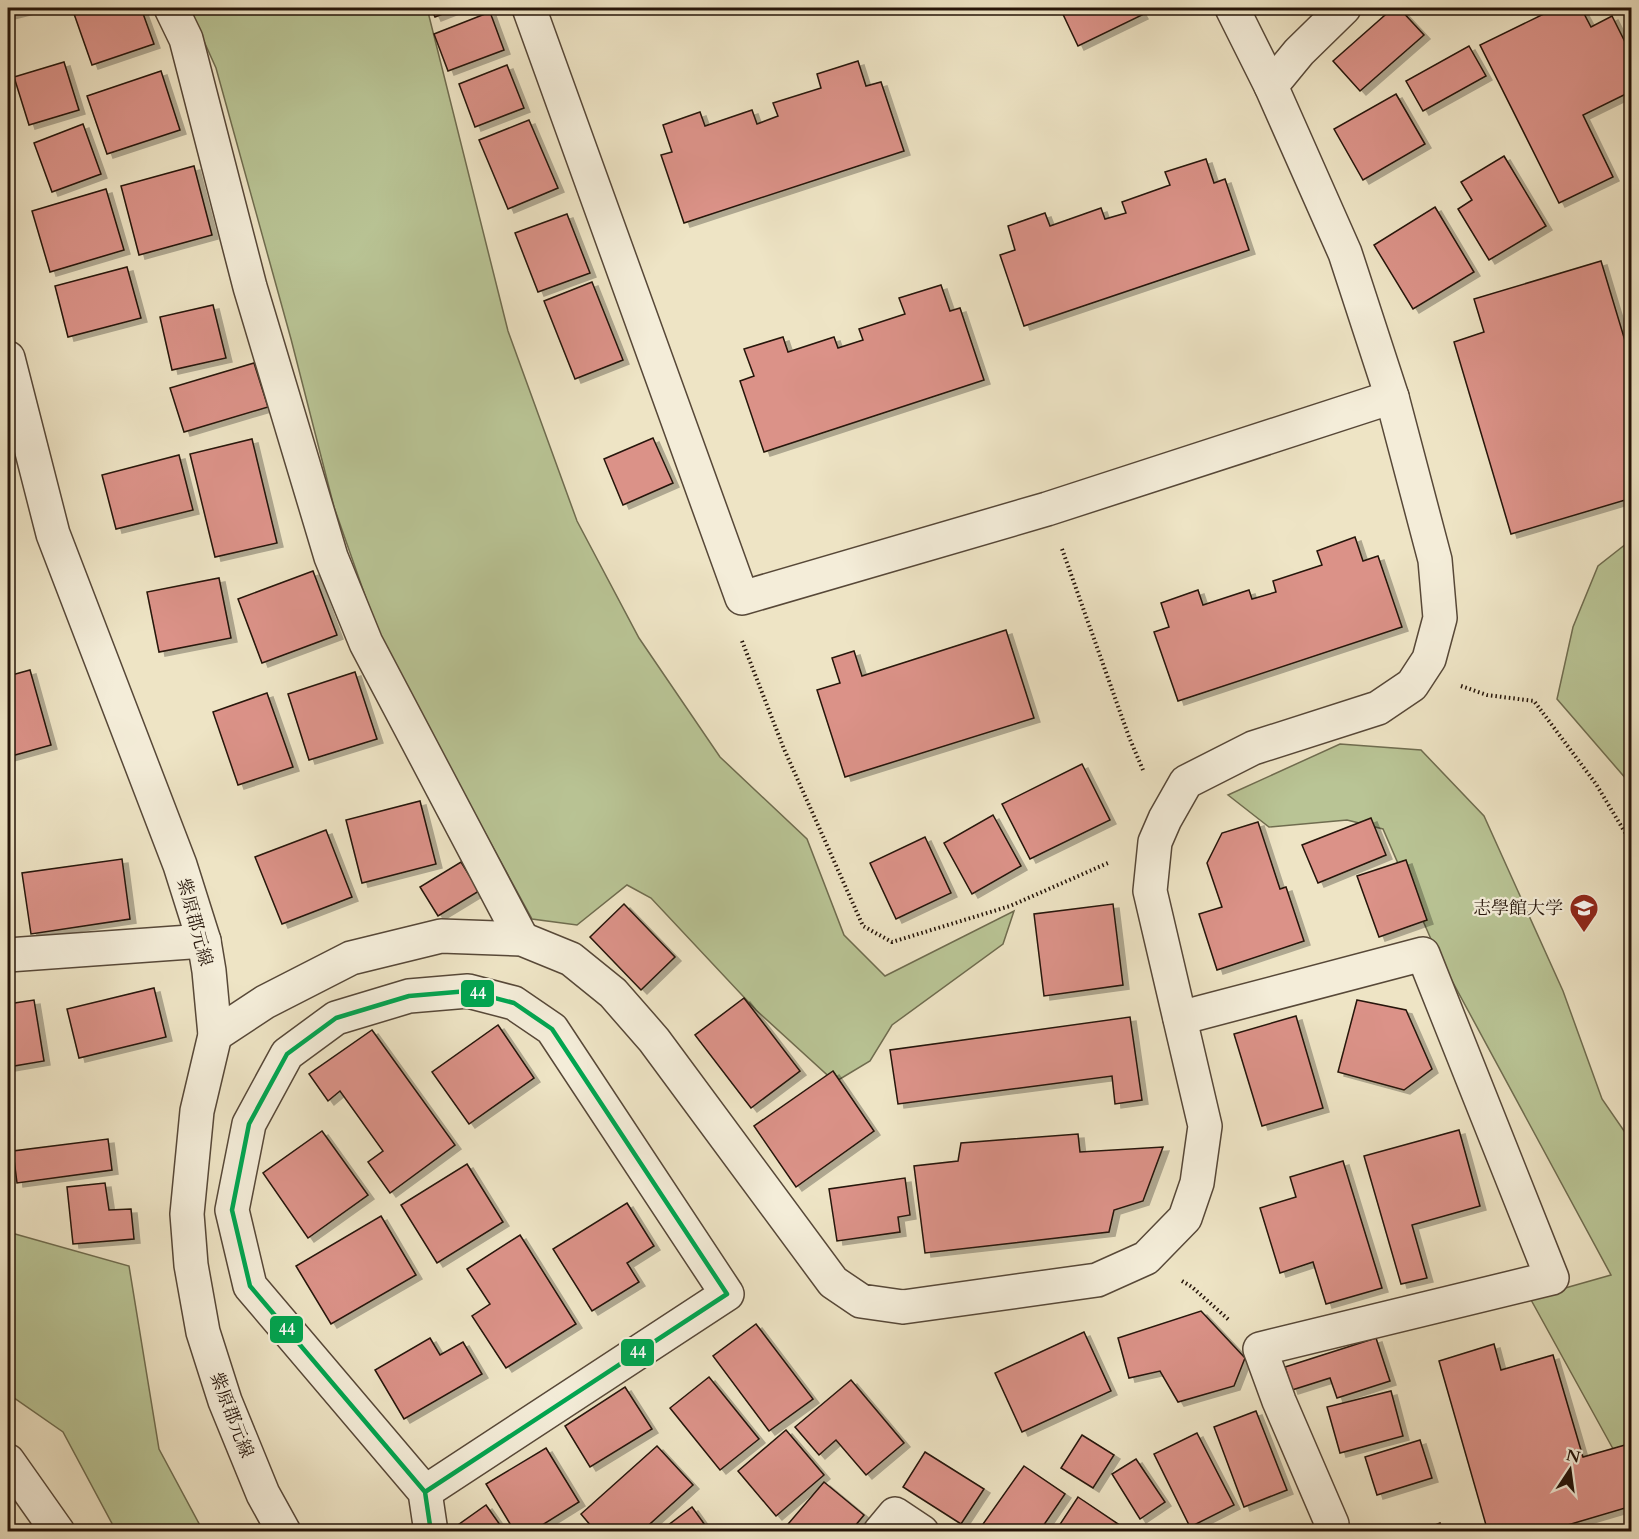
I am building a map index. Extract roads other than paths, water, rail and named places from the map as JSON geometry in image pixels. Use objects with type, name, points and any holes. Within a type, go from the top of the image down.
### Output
[{"type":"street","points":[[171,8],[186,39],[250,287],[331,557],[366,643],[522,939]]},
{"type":"street","points":[[529,8],[742,598],[1047,509],[1392,397]]},
{"type":"street","points":[[215,1035],[265,1002],[351,957],[441,936],[522,939],[571,959],[613,993],[654,1040],[833,1282],[861,1301],[903,1307],[1097,1280],[1146,1258],[1185,1218],[1197,1183],[1205,1126],[1150,891],[1155,842],[1165,819],[1186,782],[1253,748],[1378,708],[1412,685],[1429,658],[1440,618],[1435,560],[1392,397],[1345,253],[1271,86],[1232,8]]},
{"type":"street","points":[[1271,86],[1299,52],[1344,8]]},
{"type":"street","name":"紫原郡元線","points":[[8,358],[53,534],[180,865],[204,940],[215,1035],[197,1112],[187,1214],[191,1265],[202,1332],[225,1401],[263,1494],[284,1532]]},
{"type":"street","points":[[8,955],[204,940]]},
{"type":"street","points":[[1180,1018],[1423,954],[1552,1278],[1260,1349],[1279,1401],[1332,1524]]},
{"type":"street","points":[[425,1492],[727,1294],[552,1029],[514,1003],[468,991],[409,996],[336,1018],[286,1054],[249,1124],[232,1210],[250,1286],[425,1492],[431,1532]]},
{"type":"street","points":[[8,1461],[58,1532]]},
{"type":"street","points":[[880,1532],[895,1514],[922,1532]]},
{"type":"place","name":"志學館大学","points":[[1584,934]]}]
